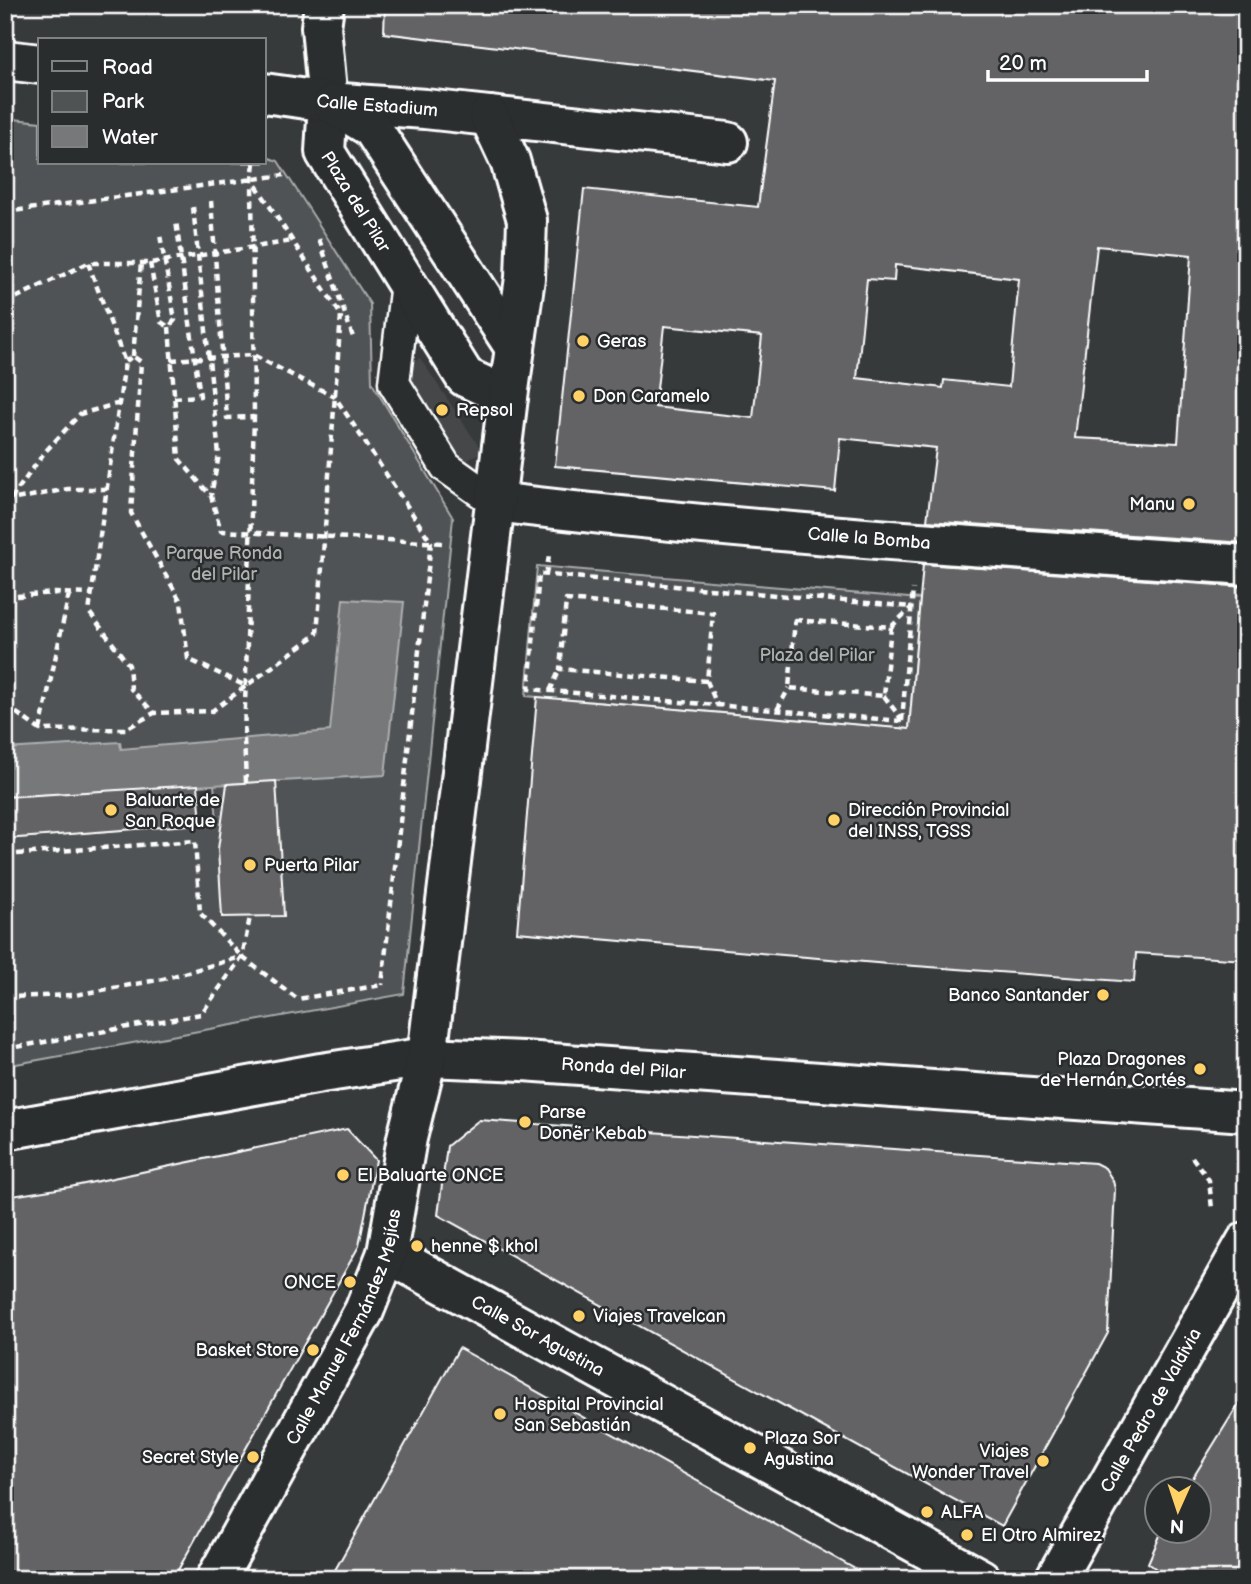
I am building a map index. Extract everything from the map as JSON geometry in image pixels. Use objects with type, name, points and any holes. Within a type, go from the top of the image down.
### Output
[{"type":"street","name":"Plaza del Pilar","points":[[324,5],[321,27],[328,102],[325,152],[465,377],[508,397]]},
{"type":"street","points":[[5,60],[38,64]]},
{"type":"street","name":"Calle Estadium","points":[[266,93],[328,102],[489,116]]},
{"type":"street","points":[[328,102],[372,128],[515,348]]},
{"type":"street","points":[[489,116],[728,142]]},
{"type":"street","points":[[427,1057],[525,278],[527,220],[510,161],[489,116]]},
{"type":"street","name":"Calle la Bomba","points":[[495,502],[761,530],[1246,565]]},
{"type":"street","name":"Ronda del Pilar","points":[[5,1130],[321,1073],[427,1057],[537,1062],[1246,1112]]},
{"type":"street","name":"Calle Manuel Fernández Mejías","points":[[216,1579],[363,1311],[387,1253],[407,1138],[427,1057]]},
{"type":"street","name":"Calle Pedro de Valdivia","points":[[1055,1579],[1246,1242]]},
{"type":"street","name":"Calle Sor Agustina","points":[[387,1253],[981,1579]]},
{"type":"lane","points":[[406,283],[394,383],[446,467],[495,502]]},
{"type":"path","points":[[246,782],[244,738],[254,417],[254,164]]},
{"type":"path","points":[[5,212],[286,175]]},
{"type":"path","points":[[5,708],[14,711],[40,730],[125,729],[154,713],[212,710],[317,634],[341,315],[252,179]]},
{"type":"path","points":[[211,201],[227,418],[254,417]]},
{"type":"path","points":[[193,207],[219,455],[211,496],[220,531],[431,542]]},
{"type":"path","points":[[174,398],[200,396],[176,220]]},
{"type":"path","points":[[317,231],[355,344]]},
{"type":"path","points":[[160,235],[175,320],[169,327],[179,459],[211,496]]},
{"type":"path","points":[[5,303],[88,263],[150,264],[293,241]]},
{"type":"path","points":[[88,263],[125,362],[89,612],[129,665],[131,689],[154,713]]},
{"type":"path","points":[[125,362],[133,356],[141,263]]},
{"type":"path","points":[[150,264],[162,322],[169,327]]},
{"type":"path","points":[[171,360],[253,355],[335,397],[431,542],[382,985]]},
{"type":"path","points":[[133,356],[141,362],[131,513],[181,603],[188,659],[246,686]]},
{"type":"path","points":[[8,500],[44,453],[80,414],[120,403]]},
{"type":"path","points":[[8,500],[68,489],[107,489]]},
{"type":"path","points":[[902,721],[917,542]]},
{"type":"path","points":[[902,721],[529,689],[539,574],[912,607]]},
{"type":"path","points":[[40,730],[69,594]]},
{"type":"path","points":[[5,597],[92,594]]},
{"type":"path","points":[[550,691],[560,669],[566,600],[713,612],[707,681],[717,705]]},
{"type":"path","points":[[902,721],[884,696],[891,627],[912,607]]},
{"type":"path","points":[[777,710],[789,688],[795,620],[891,627]]},
{"type":"path","points":[[560,669],[707,681]]},
{"type":"path","points":[[789,688],[884,696]]},
{"type":"path","points":[[5,855],[195,841],[200,913],[242,957],[298,999],[437,974]]},
{"type":"path","points":[[5,1049],[201,1014],[242,957],[250,917]]},
{"type":"path","points":[[5,997],[75,995],[163,979],[242,957]]},
{"type":"path","points":[[1188,1153],[1209,1180],[1212,1212]]},
{"type":"shaded area","name":"Repsol","points":[[420,358],[482,451],[464,463],[403,369]]},
{"type":"green space","name":"Parque Ronda del Pilar","points":[[5,118],[38,122],[38,164],[266,164],[266,157],[278,161],[370,304],[372,383],[453,518],[404,994],[5,1066],[5,839],[217,822],[214,784],[5,797]]},
{"type":"green space","name":"Plaza del Pilar","points":[[537,566],[920,599],[909,729],[526,696]]},
{"type":"water","points":[[343,599],[404,602],[385,775],[5,797],[5,749],[120,742],[121,749],[330,731]]},
{"type":"building","points":[[385,5],[1246,5],[1246,543],[927,521],[936,448],[840,438],[835,491],[555,466],[584,189],[758,207],[775,81],[384,33]],"holes":[[[1097,246],[1191,255],[1178,443],[1075,438]],[[895,265],[1019,279],[1009,387],[944,380],[943,388],[857,378],[867,279],[894,281]],[[664,326],[762,336],[753,418],[655,407]]]},
{"type":"building","points":[[923,564],[1246,587],[1246,960],[1136,953],[1134,982],[517,932],[537,697],[909,729]]},
{"type":"building","name":"Puerta Pilar","points":[[276,781],[284,916],[222,917],[218,849],[227,784]]},
{"type":"building","name":"Baluarte de San Roque","points":[[198,785],[201,824],[5,839],[5,797]]},
{"type":"building","points":[[479,1120],[1095,1163],[1105,1168],[1115,1189],[1108,1333],[1002,1526],[438,1215],[447,1146]]},
{"type":"building","points":[[347,1129],[376,1160],[359,1246],[173,1579],[5,1579],[5,1197],[70,1187]]},
{"type":"building","name":"Hospital Provincial San Sebastián","points":[[459,1348],[873,1579],[330,1579]]},
{"type":"building","points":[[1246,1392],[1246,1579],[1170,1579],[1148,1563],[1155,1546],[1212,1546],[1212,1476],[1194,1476]]},
{"type":"place","name":"Geras","points":[[583,341]]},
{"type":"place","name":"Don Caramelo","points":[[579,396]]},
{"type":"place","name":"Repsol","points":[[442,410]]},
{"type":"place","name":"Manu","points":[[1189,504]]},
{"type":"place","name":"Baluarte de San Roque","points":[[111,810]]},
{"type":"place","name":"Dirección Provincial del INSS, TGSS","points":[[834,820]]},
{"type":"place","name":"Puerta Pilar","points":[[250,865]]},
{"type":"place","name":"Banco Santander","points":[[1103,995]]},
{"type":"place","name":"Plaza Dragones de Hernán Cortés","points":[[1200,1069]]},
{"type":"place","name":"Parse Donër Kebab","points":[[525,1122]]},
{"type":"place","name":"El Baluarte ONCE","points":[[343,1175]]},
{"type":"place","name":"henne $ khol","points":[[417,1246]]},
{"type":"place","name":"ONCE","points":[[350,1282]]},
{"type":"place","name":"Viajes Travelcan","points":[[579,1316]]},
{"type":"place","name":"Basket Store","points":[[313,1350]]},
{"type":"place","name":"Hospital Provincial San Sebastián","points":[[500,1414]]},
{"type":"place","name":"Plaza Sor Agustina","points":[[750,1448]]},
{"type":"place","name":"Secret Style","points":[[253,1457]]},
{"type":"place","name":"Viajes Wonder Travel","points":[[1043,1461]]},
{"type":"place","name":"ALFA","points":[[927,1512]]},
{"type":"place","name":"El Otro Almirez","points":[[967,1535]]}]
